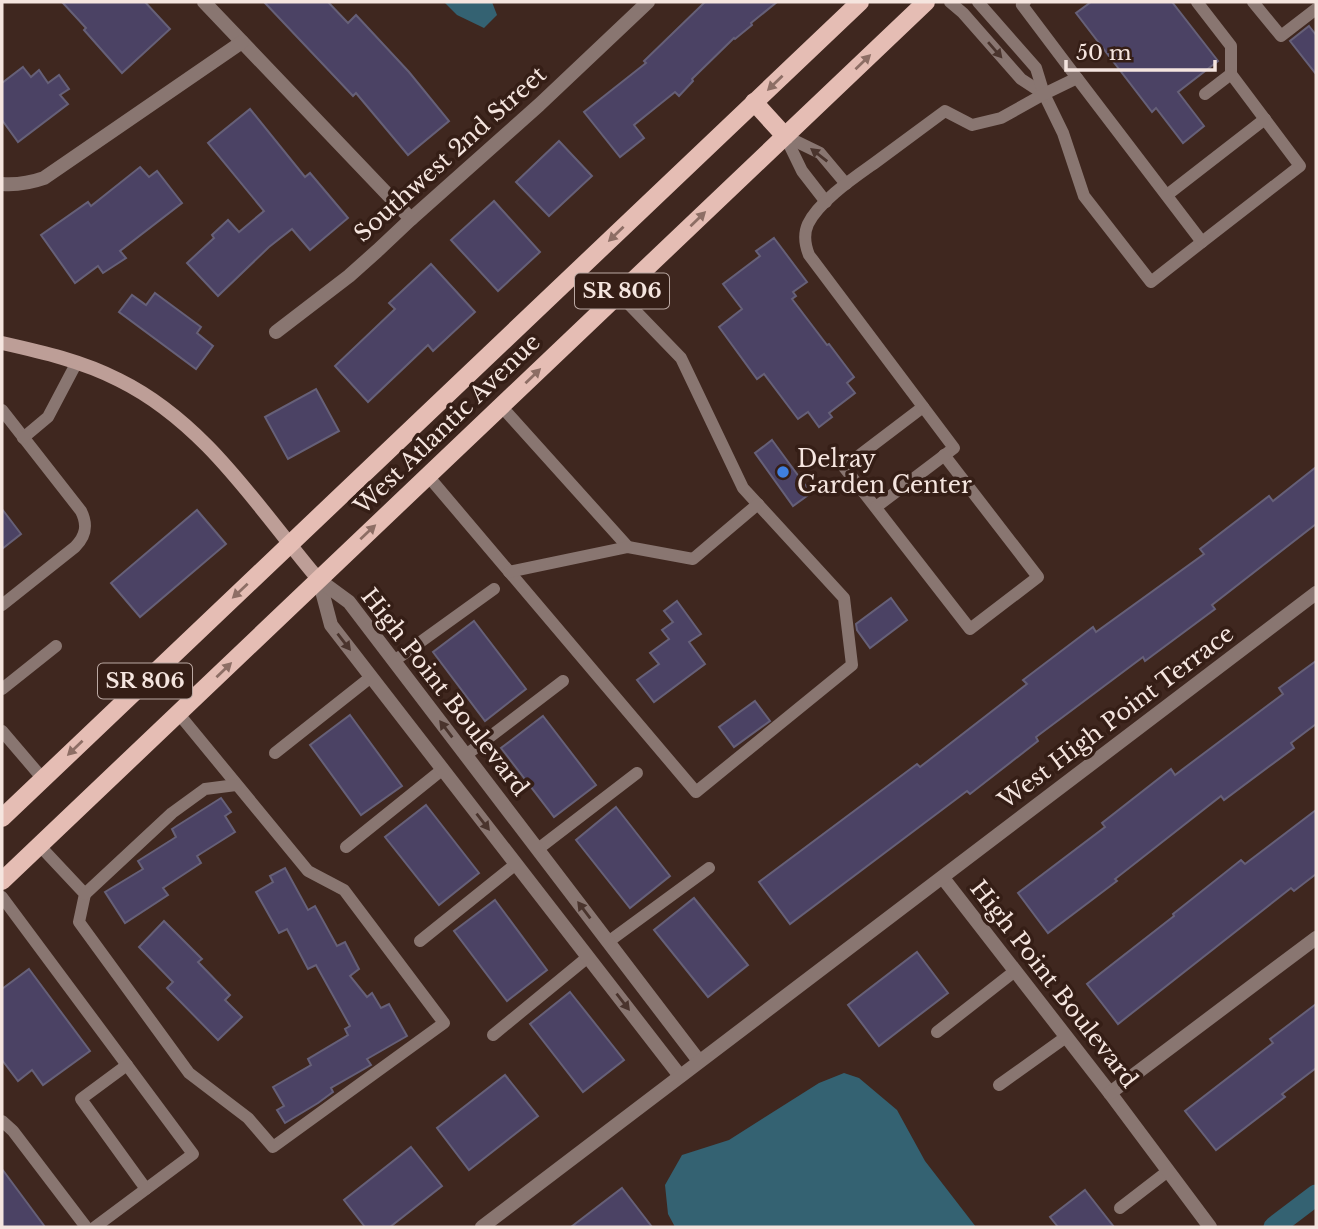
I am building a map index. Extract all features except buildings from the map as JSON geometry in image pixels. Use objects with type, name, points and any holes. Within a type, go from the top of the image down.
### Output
[{"type":"main road","name":"West Atlantic Avenue","points":[[2,818],[860,2]]},
{"type":"main road","name":"West Atlantic Avenue","points":[[2,881],[926,2]]},
{"type":"main road","points":[[754,102],[785,136]]},
{"type":"street","points":[[204,2],[411,219]]},
{"type":"street","name":"Southwest 2nd Street","points":[[276,332],[349,276],[539,105],[648,2]]},
{"type":"street","points":[[2,184],[30,183],[44,178],[242,41]]},
{"type":"street","points":[[2,343],[76,362],[120,380],[158,404],[194,433],[228,467],[319,580]]},
{"type":"street","name":"High Point Boulevard","points":[[319,580],[349,602],[699,1062]]},
{"type":"street","name":"High Point Boulevard","points":[[319,580],[331,625],[680,1076]]},
{"type":"street","name":"West High Point Terrace","points":[[943,878],[1316,593]]},
{"type":"street","name":"High Point Boulevard","points":[[489,1225],[680,1076],[943,878],[1210,1227]]},
{"type":"street","points":[[1110,1093],[1316,938]]},
{"type":"lane","points":[[950,2],[963,13],[1021,79],[1044,94]]},
{"type":"lane","points":[[978,2],[1037,68],[1044,94],[1063,133],[1084,196],[1151,282],[1300,166],[1231,74],[1231,46],[1197,2]]},
{"type":"lane","points":[[1025,2],[1022,5],[1202,242]]},
{"type":"lane","points":[[1254,2],[1281,36],[1316,9]]},
{"type":"lane","points":[[1205,94],[1231,74]]},
{"type":"lane","points":[[876,507],[954,448],[809,255],[804,234],[807,225],[846,184],[945,111],[972,125],[1001,118],[1077,78]]},
{"type":"lane","points":[[1167,195],[1265,120]]},
{"type":"lane","points":[[785,136],[820,153],[846,184]]},
{"type":"lane","points":[[785,136],[802,171],[826,202]]},
{"type":"lane","points":[[428,476],[696,792],[852,665],[844,598],[743,488],[681,358],[619,294]]},
{"type":"lane","points":[[23,438],[48,417],[76,362]]},
{"type":"lane","points":[[501,406],[628,547]]},
{"type":"lane","points":[[923,407],[844,467],[970,629],[1038,577],[944,455]]},
{"type":"lane","points":[[2,410],[85,521],[80,542],[2,605]]},
{"type":"lane","points":[[509,572],[628,547],[692,559],[758,504]]},
{"type":"lane","points":[[394,661],[494,589]]},
{"type":"lane","points":[[2,689],[56,646]]},
{"type":"lane","points":[[275,753],[371,677]]},
{"type":"lane","points":[[466,755],[563,681]]},
{"type":"lane","points":[[178,713],[308,871],[344,890],[444,1023],[273,1147],[248,1118],[189,1073],[79,922],[85,894],[172,813],[205,789],[236,785]]},
{"type":"lane","points":[[2,731],[43,779]]},
{"type":"lane","points":[[346,847],[443,769]]},
{"type":"lane","points":[[538,849],[637,773]]},
{"type":"lane","points":[[39,845],[85,894]]},
{"type":"lane","points":[[420,941],[516,864]]},
{"type":"lane","points":[[608,942],[709,868]]},
{"type":"lane","points":[[2,897],[193,1154],[95,1227]]},
{"type":"lane","points":[[493,1035],[588,957]]},
{"type":"lane","points":[[937,1032],[1015,971]]},
{"type":"lane","points":[[999,1085],[1066,1037]]},
{"type":"lane","points":[[127,1065],[81,1099],[146,1189]]},
{"type":"lane","points":[[2,1121],[13,1131],[86,1227]]},
{"type":"lane","points":[[1120,1208],[1168,1171]]},
{"type":"water","points":[[444,2],[492,2],[497,15],[484,28],[457,15]]},
{"type":"water","points":[[844,1073],[859,1078],[897,1110],[925,1161],[976,1227],[675,1227],[668,1214],[665,1185],[682,1155],[729,1140],[819,1083]]},
{"type":"waterway","points":[[1274,1227],[1316,1195]]},
{"type":"place","name":"Delray Garden Center","points":[[783,472]]}]
